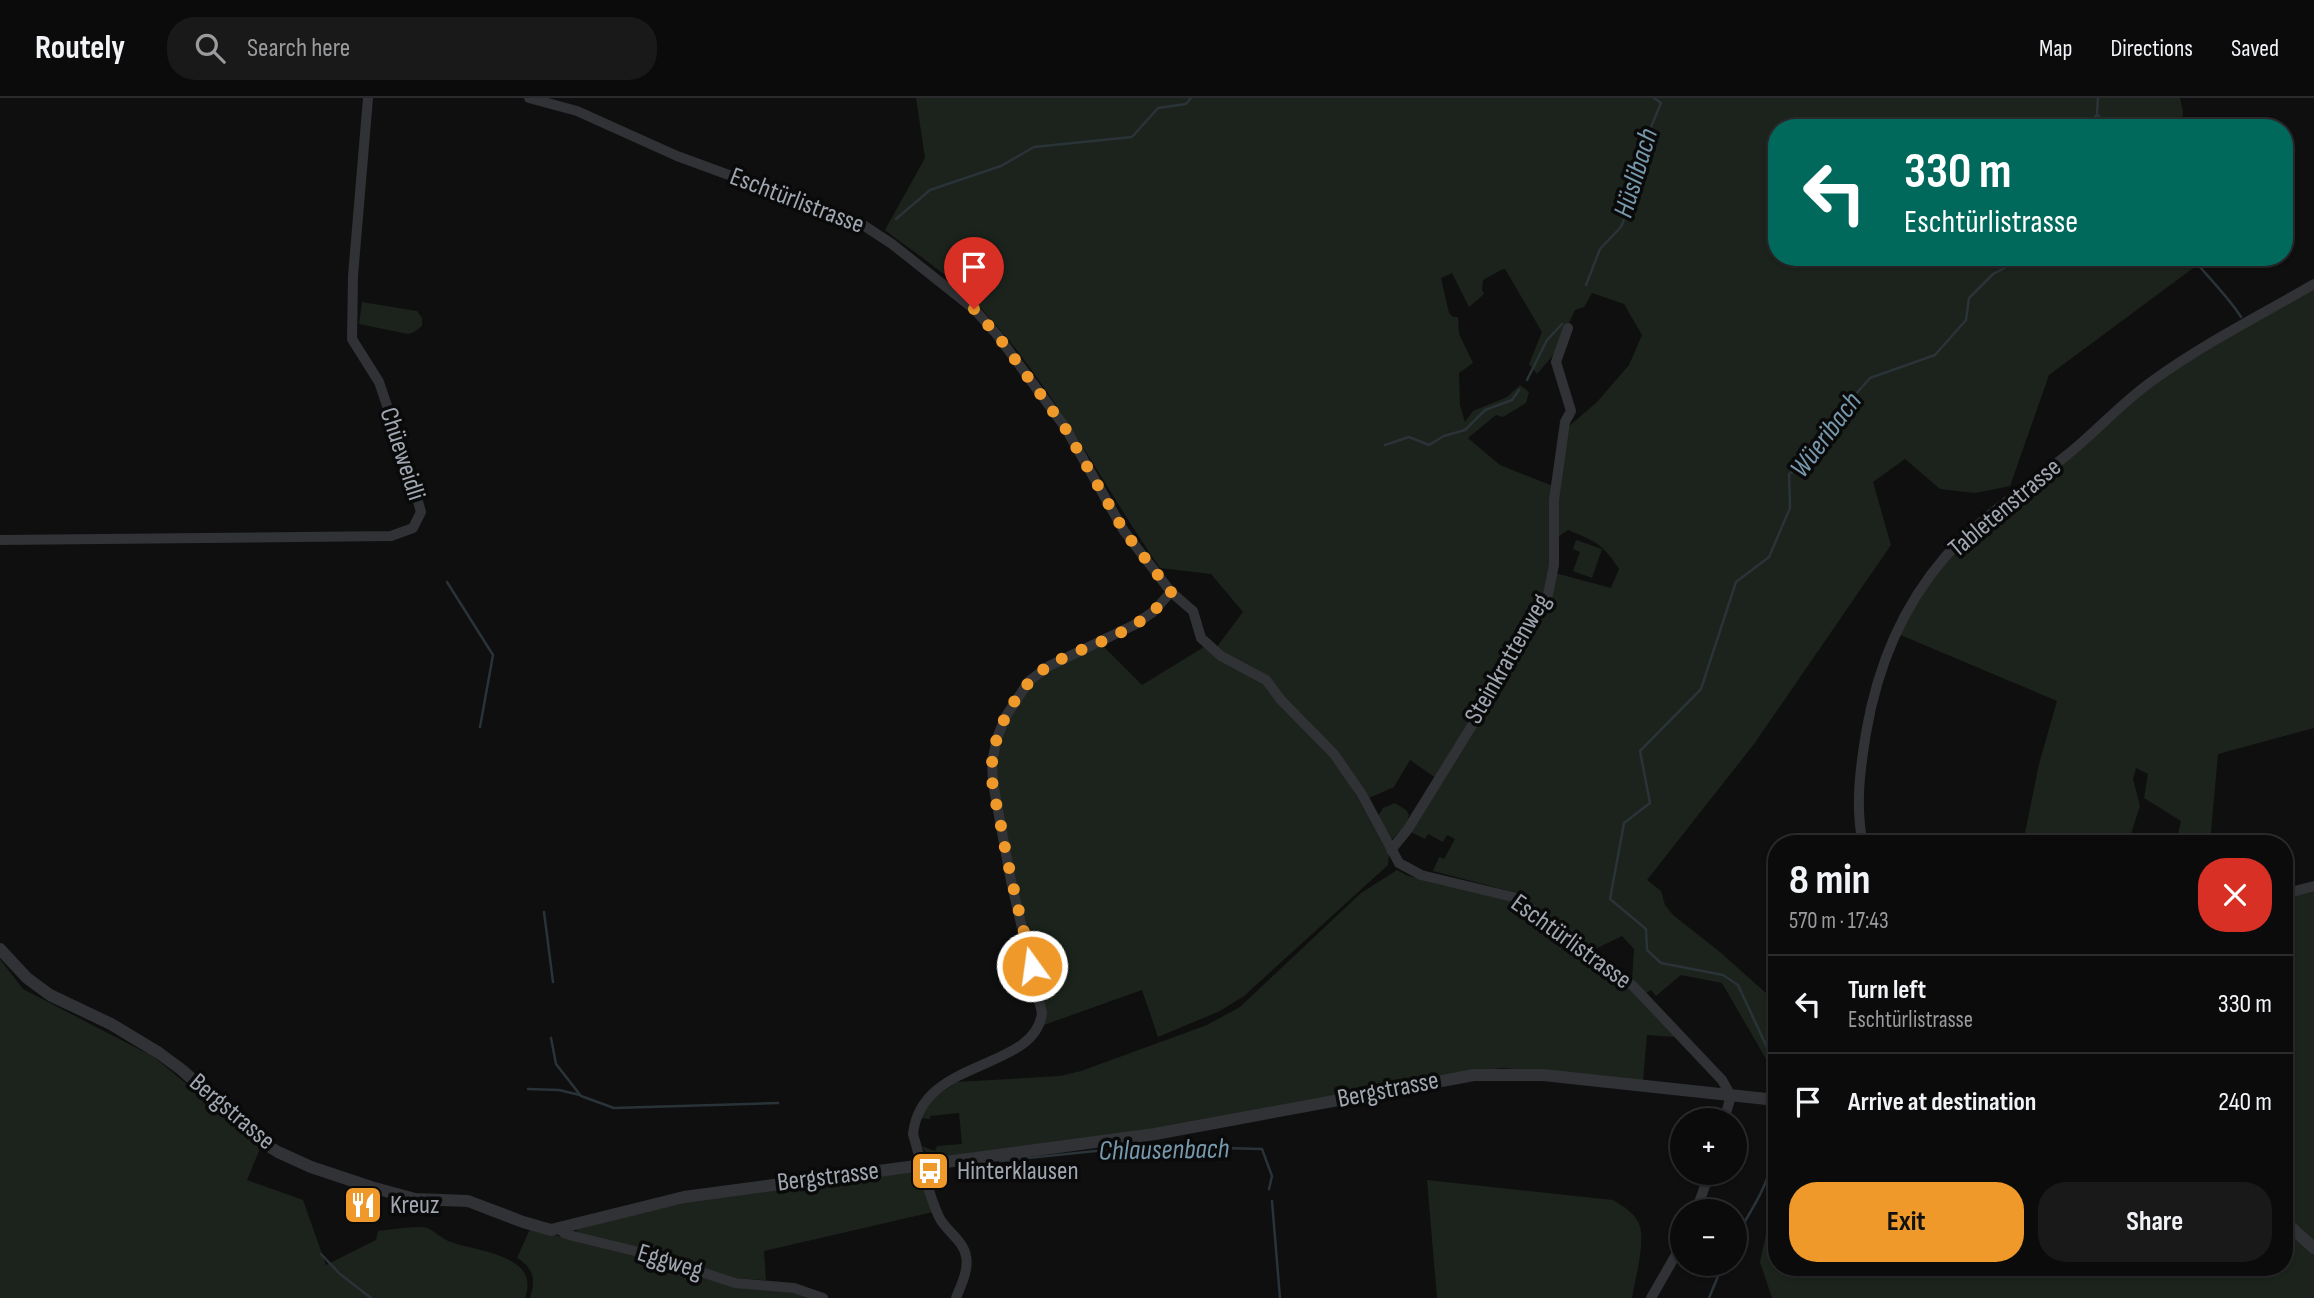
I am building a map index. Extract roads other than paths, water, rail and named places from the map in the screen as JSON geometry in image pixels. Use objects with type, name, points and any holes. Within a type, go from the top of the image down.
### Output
[{"type":"street","name":"Chüeweidli","points":[[0,540],[391,536],[413,528],[421,512],[409,470],[379,382],[352,339],[353,276],[368,98]]},
{"type":"street","name":"Eschtürlistrasse","points":[[529,98],[577,111],[677,156],[860,223],[892,244],[974,309],[998,336],[1065,428],[1124,531],[1171,592],[1193,611],[1196,631],[1200,638],[1221,656],[1266,680],[1334,754],[1361,793],[1399,863],[1413,872],[1506,894],[1528,904],[1560,939],[1634,988],[1722,1080],[1731,1096]]},
{"type":"street","name":"Tabletenstrasse","points":[[1862,835],[1859,813],[1860,772],[1868,724],[1890,647],[1902,619],[1923,584],[1947,555],[2003,504],[2069,454],[2153,380],[2195,352],[2314,284]]},
{"type":"street","name":"Steinkrattenweg","points":[[1391,850],[1420,810],[1528,635],[1547,599],[1554,565],[1554,500],[1565,422],[1571,411],[1556,362],[1568,328]]},
{"type":"street","points":[[956,1298],[966,1268],[966,1256],[960,1242],[949,1232],[939,1216],[913,1134],[914,1124],[930,1095],[954,1079],[1024,1043],[1038,1029],[1042,1007],[1011,881],[993,783],[992,762],[997,738],[1006,716],[1029,681],[1049,666],[1134,625],[1153,612],[1171,592]]},
{"type":"street","points":[[2293,892],[2314,886]]},
{"type":"street","name":"Bergstrasse","points":[[0,949],[27,978],[50,995],[111,1024],[159,1052],[260,1141],[289,1157],[328,1174],[404,1196],[468,1201],[536,1227],[551,1230],[684,1197],[1155,1134],[1474,1075],[1543,1075],[1768,1099]]},
{"type":"street","points":[[1728,1108],[1731,1096]]},
{"type":"street","name":"Eggweg","points":[[560,1229],[573,1236],[642,1253],[734,1283],[793,1288],[823,1298]]},
{"type":"street","points":[[2293,1229],[2314,1248]]},
{"type":"street","points":[[1651,1298],[1670,1265]]},
{"type":"waterway","points":[[896,219],[930,190],[1001,166],[1034,147],[1132,137],[1158,108],[1186,104],[1191,98]]},
{"type":"waterway","name":"Hüslibach","points":[[1586,285],[1600,249],[1621,227],[1633,197],[1631,182],[1639,147],[1646,139],[1661,103],[1654,98]]},
{"type":"waterway","name":"Wüeribach","points":[[2094,119],[2097,114],[2098,98]]},
{"type":"waterway","name":"Wüeribach","points":[[2097,114],[2101,119]]},
{"type":"waterway","name":"Wüeribach","points":[[1768,1050],[1738,985],[1723,975],[1661,963],[1647,950],[1646,929],[1610,899],[1624,823],[1650,803],[1640,751],[1701,689],[1736,582],[1769,557],[1790,508],[1789,474],[1811,458],[1817,438],[1870,378],[1935,355],[1966,320],[1969,298],[1993,274],[2009,266]]},
{"type":"waterway","name":"Wüeribach","points":[[2200,266],[2241,317]]},
{"type":"waterway","name":"Hüslibach","points":[[1527,380],[1547,340],[1562,324]]},
{"type":"waterway","name":"Hüslibach","points":[[1385,445],[1409,437],[1429,445],[1444,436],[1465,430],[1485,410],[1512,400],[1519,390]]},
{"type":"waterway","points":[[447,582],[493,655],[480,727]]},
{"type":"waterway","points":[[544,912],[553,982]]},
{"type":"waterway","points":[[551,1038],[556,1064],[581,1096],[614,1108],[778,1103]]},
{"type":"waterway","points":[[528,1089],[559,1090],[580,1095]]},
{"type":"waterway","name":"Chlausenbach","points":[[1000,1161],[1144,1146],[1262,1149],[1272,1176],[1269,1189]]},
{"type":"waterway","name":"Wüeribach","points":[[1747,1217],[1768,1174]]},
{"type":"waterway","name":"Chlausenbach","points":[[1272,1201],[1280,1298]]},
{"type":"waterway","points":[[321,1254],[340,1274],[371,1298]]},
{"type":"waterway","name":"Wüeribach","points":[[1709,1298],[1718,1276]]},
{"type":"place","name":"Hinterklausen","points":[[930,1171]]},
{"type":"place","name":"Kreuz","points":[[363,1205]]}]
